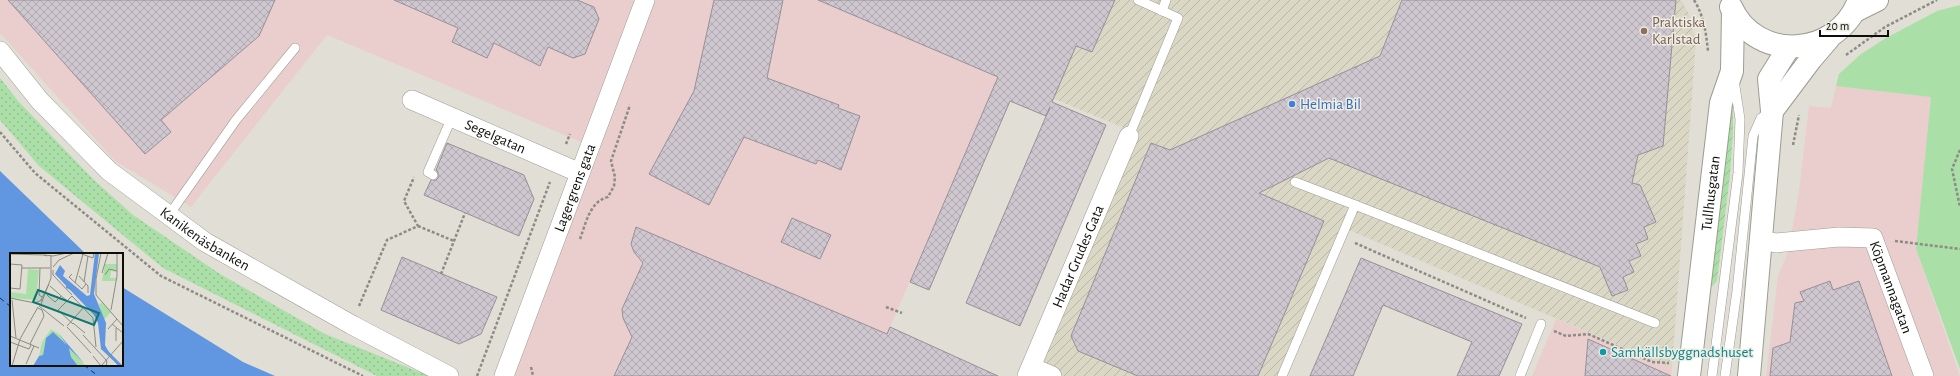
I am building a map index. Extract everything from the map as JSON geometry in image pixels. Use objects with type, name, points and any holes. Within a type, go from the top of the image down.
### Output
[{"type":"street","name":"Lagergrens gata","points":[[504,376],[645,0]]},
{"type":"street","points":[[1772,111],[1811,59],[1831,36],[1840,29],[1857,6],[1877,0]]},
{"type":"street","points":[[1731,6],[1748,30],[1767,42],[1789,47],[1810,46],[1831,36]]},
{"type":"street","name":"Tullhusgatan","points":[[1689,376],[1721,103],[1732,70],[1731,6]]},
{"type":"street","points":[[1749,376],[1772,111],[1769,79],[1789,47]]},
{"type":"street","name":"Kanikenäsbanken","points":[[0,51],[40,101],[109,170],[205,242],[410,357],[449,376]]},
{"type":"street","name":"Segelgatan","points":[[412,100],[580,173]]},
{"type":"street","name":"Hadar Grudes Gata","points":[[1029,371],[1129,136]]},
{"type":"street","name":"Köpmannagatan","points":[[1761,240],[1776,243],[1839,237],[1873,238],[1924,376]]},
{"type":"street","points":[[1029,371],[1052,376]]},
{"type":"lane","points":[[1162,11],[1166,0]]},
{"type":"lane","points":[[1129,136],[1178,18],[1144,1]]},
{"type":"lane","points":[[169,215],[236,120],[295,48]]},
{"type":"lane","points":[[1712,376],[1738,173],[1740,119],[1738,96],[1732,70]]},
{"type":"lane","points":[[1725,376],[1737,291],[1753,136],[1761,118],[1772,111]]},
{"type":"lane","points":[[433,175],[428,172],[452,117]]},
{"type":"lane","points":[[1295,182],[1655,323]]},
{"type":"lane","points":[[1282,376],[1355,205]]},
{"type":"lane","points":[[1737,291],[1758,278]]},
{"type":"lane","points":[[1520,376],[1541,324]]},
{"type":"path","points":[[1694,0],[1700,11],[1705,26],[1708,53]]},
{"type":"path","points":[[1841,59],[1884,27],[1938,0]]},
{"type":"path","points":[[578,242],[595,203],[601,198],[608,197],[614,186],[615,177],[611,161],[633,98]]},
{"type":"path","points":[[477,376],[534,222],[573,128]]},
{"type":"path","points":[[0,132],[35,173],[161,276],[363,376]]},
{"type":"path","points":[[1960,150],[1952,169],[1960,207]]},
{"type":"path","points":[[416,173],[404,201],[418,226],[454,241]]},
{"type":"path","points":[[441,274],[465,213]]},
{"type":"path","points":[[359,305],[387,240],[418,226]]},
{"type":"path","points":[[1342,237],[1566,336],[1588,334],[1652,362],[1671,363]]},
{"type":"path","points":[[1873,238],[1960,249]]},
{"type":"path","points":[[886,307],[902,313]]},
{"type":"path","points":[[531,365],[532,376]]},
{"type":"shaded area","points":[[0,0],[818,0],[998,77],[869,376],[512,376],[600,150],[327,35],[191,207],[115,161],[0,33]]},
{"type":"shaded area","points":[[818,0],[1681,0],[1688,12],[1696,41],[1672,368],[1344,228],[1280,376],[1052,376],[1031,367],[1124,128]]},
{"type":"shaded area","points":[[1836,86],[1932,97],[1916,249],[1960,376],[1766,376],[1778,276],[1788,252],[1799,191],[1809,106],[1831,108]]},
{"type":"shaded area","points":[[1556,319],[1672,368],[1671,376],[1532,376]]},
{"type":"green space","points":[[1960,5],[1960,369],[1916,249],[1931,97],[1836,86],[1839,74],[1861,54],[1886,38],[1937,11]]},
{"type":"green space","points":[[0,78],[19,102],[94,180],[133,215],[220,274],[325,334],[429,376],[377,376],[163,268],[39,166],[0,120]]},
{"type":"green space","points":[[1733,101],[1733,133],[1730,175],[1717,281],[1705,294],[1729,104]]},
{"type":"water","points":[[0,171],[85,253],[10,253],[10,366],[123,366],[123,288],[243,362],[275,376],[0,376]]},
{"type":"building","points":[[8,0],[275,0],[259,36],[161,120],[171,132],[145,154]]},
{"type":"building","points":[[394,0],[577,0],[594,7],[599,19],[585,54],[573,58],[548,47],[540,66],[494,43],[487,58],[452,42],[458,28]]},
{"type":"building","points":[[714,0],[783,0],[767,78],[839,105],[838,108],[860,116],[841,170],[818,160],[816,164],[744,137],[709,205],[649,174],[694,91]]},
{"type":"building","points":[[818,0],[1115,0],[1092,52],[1076,46],[1052,102],[1106,125],[1020,326],[966,303],[1050,107],[1046,116],[1010,101],[929,290],[910,282],[998,77]]},
{"type":"building","points":[[1402,0],[1676,0],[1663,146],[1638,155],[1632,183],[1640,185],[1656,222],[1644,227],[1648,239],[1636,244],[1641,256],[1629,261],[1634,272],[1623,277],[1628,290],[1612,296],[1600,267],[1329,158],[1259,193],[1324,221],[1258,376],[1138,376],[1078,351],[1071,336],[1151,143],[1170,150],[1380,56]]},
{"type":"building","points":[[447,143],[524,175],[534,199],[519,236],[424,195],[431,180],[436,180],[438,178],[438,172],[436,170]]},
{"type":"building","points":[[792,218],[831,235],[820,259],[781,242]]},
{"type":"building","points":[[636,227],[887,334],[890,327],[998,376],[614,376],[632,337],[623,318],[622,309],[643,263],[634,252],[631,244]]},
{"type":"building","points":[[402,257],[497,297],[481,334],[459,344],[381,310]]},
{"type":"building","points":[[1361,258],[1522,324],[1499,376],[1457,376],[1472,342],[1383,305],[1353,376],[1310,376]]},
{"type":"building","points":[[1830,281],[1833,290],[1859,281],[1892,376],[1770,376],[1773,348],[1790,342],[1795,303],[1804,301],[1800,292]]},
{"type":"building","name":"Samhällsbyggnadshuset","points":[[1588,339],[1671,376],[1585,376]]},
{"type":"ferry route","points":[[0,298],[10,306]]},
{"type":"ferry route","points":[[85,366],[98,376]]},
{"type":"place","name":"Praktiska Karlstad","points":[[1644,31]]},
{"type":"place","name":"Helmia Bil","points":[[1292,104]]},
{"type":"place","name":"Samhällsbyggnadshuset","points":[[1603,352]]}]
